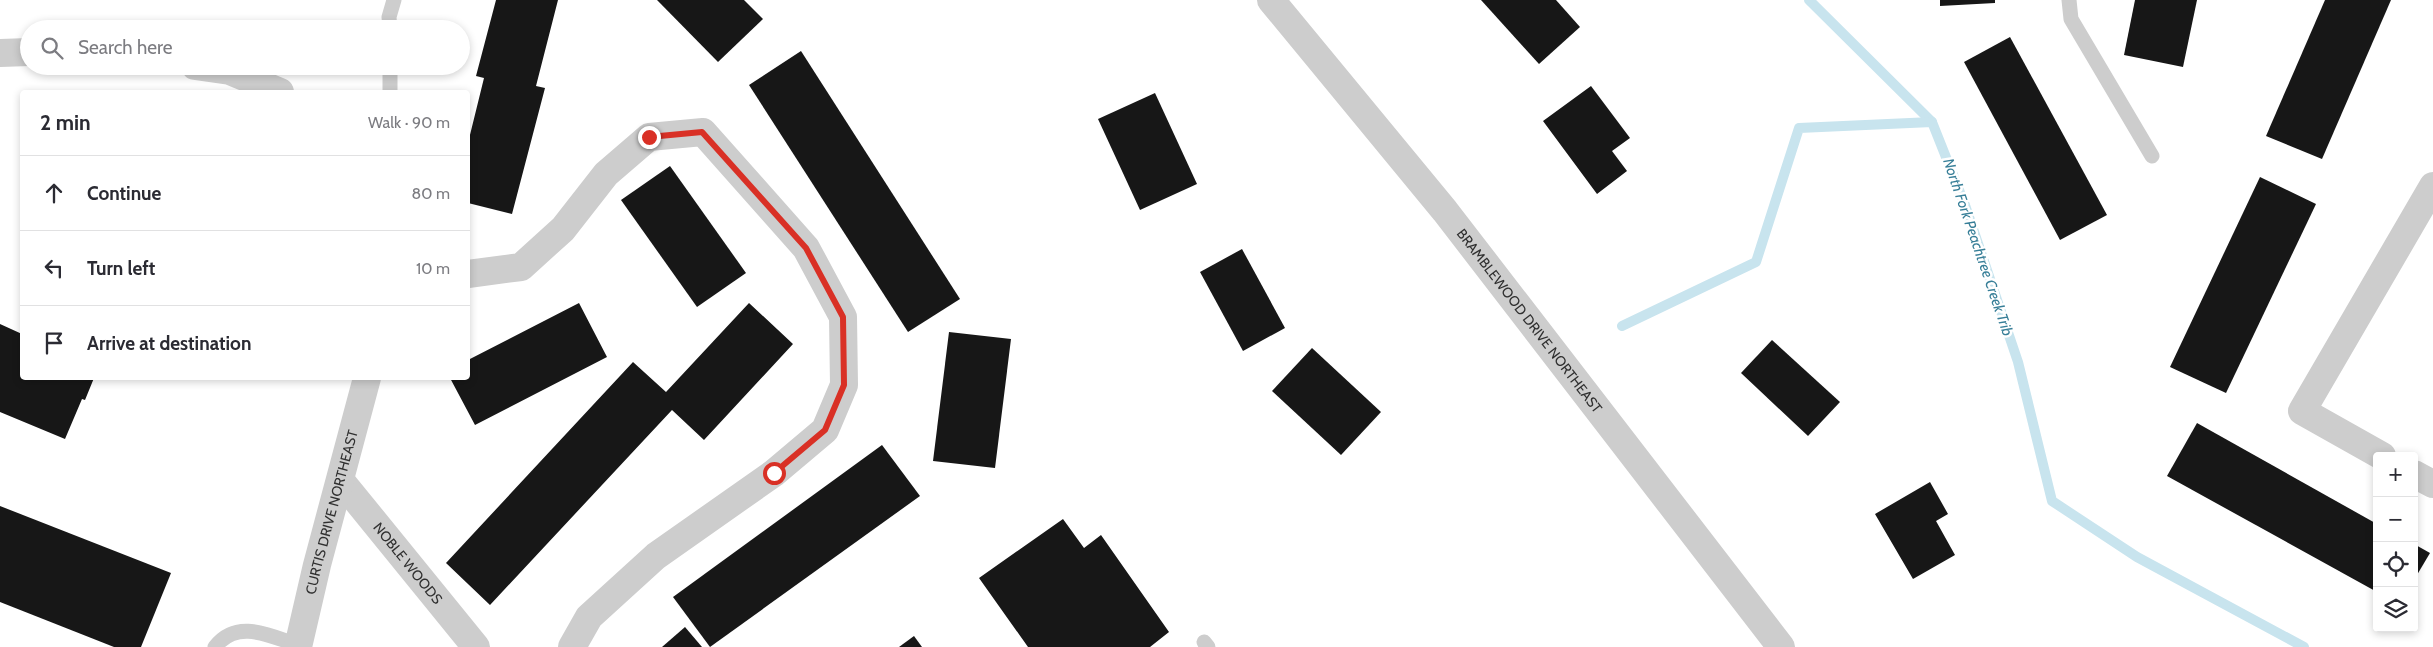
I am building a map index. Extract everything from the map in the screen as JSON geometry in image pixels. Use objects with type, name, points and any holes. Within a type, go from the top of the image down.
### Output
[{"type":"street","name":"BRAMBLEWOOD DRIVE NORTHEAST","points":[[1271,0],[1445,211],[1781,647]]},
{"type":"street","points":[[0,52],[20,52]]},
{"type":"street","points":[[240,75],[275,90]]},
{"type":"street","points":[[470,274],[520,267],[563,229],[606,174],[649,137],[702,132],[806,248],[843,317],[844,385],[825,430],[774,473],[656,556],[589,617],[572,647]]},
{"type":"street","points":[[2375,452],[2302,411],[2433,186]]},
{"type":"street","name":"CURTIS DRIVE NORTHEAST","points":[[298,646],[366,380]]},
{"type":"street","points":[[2418,476],[2433,484]]},
{"type":"street","name":"NOBLE WOODS","points":[[340,481],[476,647]]},
{"type":"lane","points":[[390,20],[394,0]]},
{"type":"lane","points":[[2069,0],[2071,19],[2152,156]]},
{"type":"lane","points":[[390,75],[390,90]]},
{"type":"lane","points":[[215,647],[222,638],[247,629],[298,646]]},
{"type":"building","points":[[496,0],[558,0],[536,86],[545,88],[512,214],[470,204],[470,135],[484,78],[476,76]]},
{"type":"building","points":[[657,0],[744,0],[763,19],[718,62]]},
{"type":"building","points":[[1481,0],[1556,0],[1580,27],[1539,64]]},
{"type":"building","points":[[1940,0],[1995,0],[1995,3],[1940,6]]},
{"type":"building","points":[[2135,0],[2197,0],[2183,67],[2124,55]]},
{"type":"building","points":[[2325,0],[2391,0],[2322,159],[2266,136]]},
{"type":"building","points":[[2010,37],[2107,215],[2060,240],[1964,62]]},
{"type":"building","points":[[801,51],[960,299],[908,332],[749,85]]},
{"type":"building","points":[[1591,86],[1630,138],[1612,151],[1627,171],[1597,194],[1543,121]]},
{"type":"building","points":[[1155,93],[1197,184],[1140,210],[1098,119]]},
{"type":"building","points":[[670,166],[746,273],[697,307],[621,200]]},
{"type":"building","points":[[2260,177],[2316,204],[2226,393],[2170,367]]},
{"type":"building","points":[[1242,249],[1285,328],[1243,351],[1200,272]]},
{"type":"building","points":[[579,303],[607,357],[475,425],[451,380],[470,380],[470,359]]},
{"type":"building","points":[[749,303],[793,344],[704,440],[672,410],[490,605],[446,563],[633,362],[666,392]]},
{"type":"building","points":[[0,324],[20,333],[20,380],[93,380],[85,400],[82,399],[65,439],[0,412]]},
{"type":"building","points":[[949,332],[1011,339],[995,468],[933,461]]},
{"type":"building","points":[[1772,340],[1840,402],[1808,436],[1741,373]]},
{"type":"building","points":[[1312,348],[1381,412],[1341,455],[1272,391]]},
{"type":"building","points":[[2197,423],[2373,522],[2373,590],[2167,476]]},
{"type":"building","points":[[882,445],[920,496],[710,647],[673,597]]},
{"type":"building","points":[[1930,482],[1948,514],[1936,521],[1955,555],[1913,579],[1875,514]]},
{"type":"building","points":[[0,506],[171,573],[141,647],[114,647],[0,602]]},
{"type":"building","points":[[1063,519],[1084,548],[1101,535],[1169,632],[1150,647],[1028,647],[979,578]]},
{"type":"building","points":[[2418,546],[2430,553],[2418,573]]},
{"type":"building","points":[[685,627],[702,647],[662,647]]},
{"type":"building","points":[[914,636],[922,647],[899,647]]},
{"type":"waterway","points":[[1809,0],[1932,122]]},
{"type":"waterway","name":"North Fork Peachtree Creek Trib","points":[[1622,326],[1756,262],[1799,128],[1932,122],[1965,205],[2018,362],[2052,501],[2137,557],[2304,647]]},
{"type":"route","points":[[649,137],[702,132],[806,248],[843,317],[844,385],[825,430],[774,473]]}]
